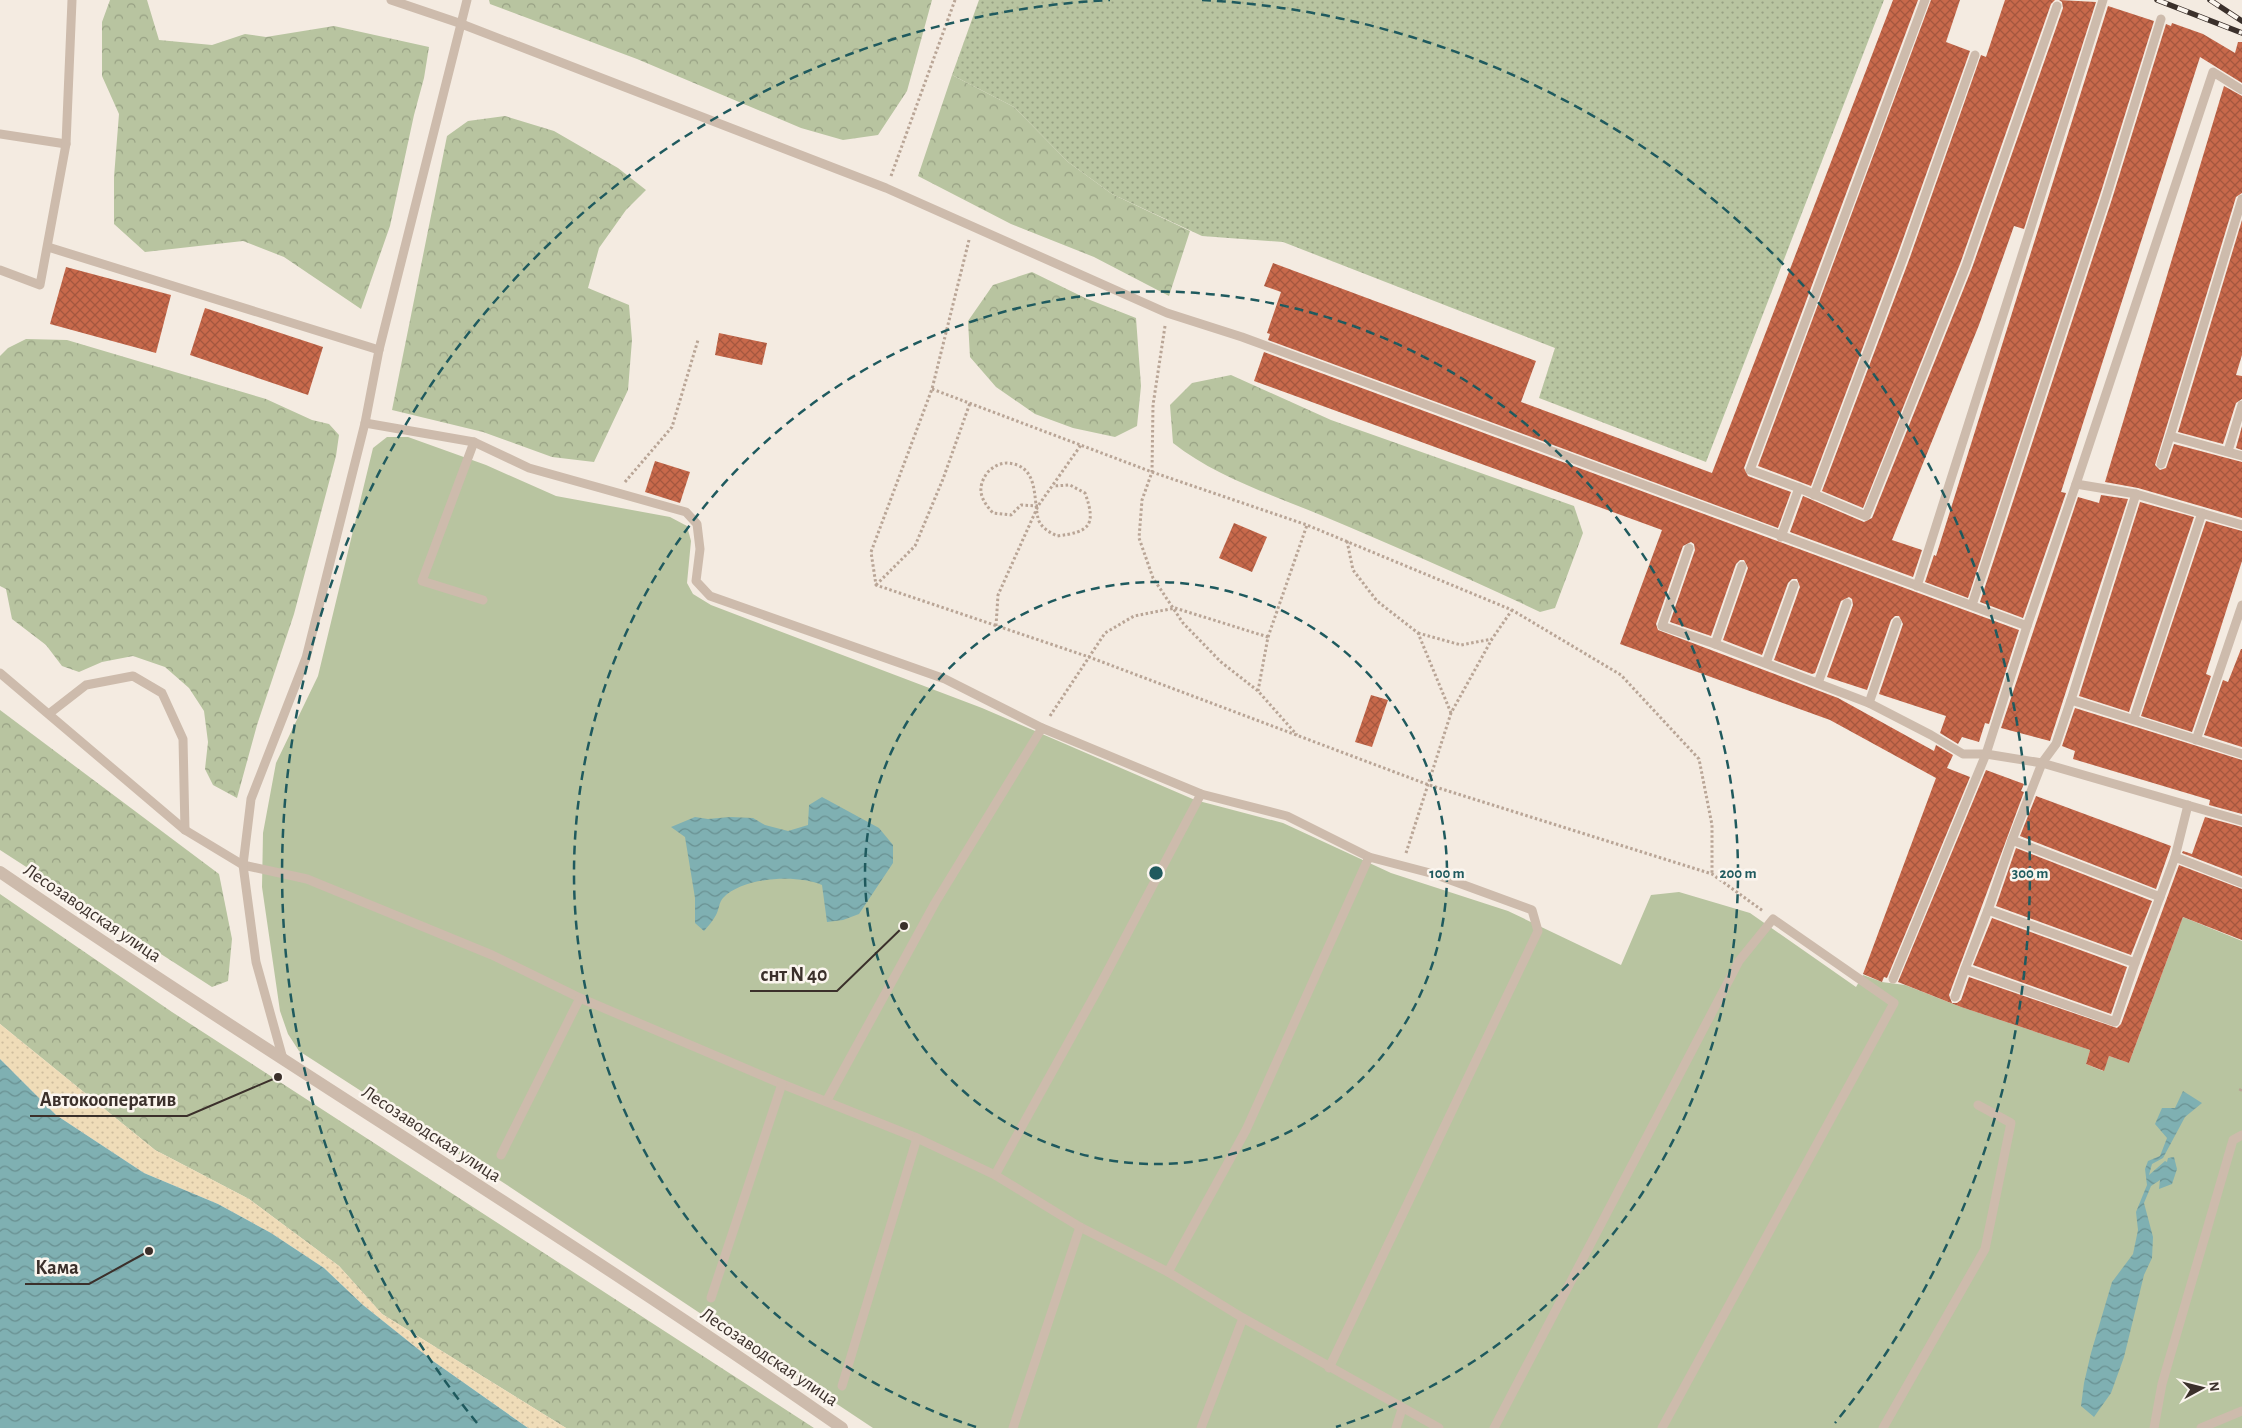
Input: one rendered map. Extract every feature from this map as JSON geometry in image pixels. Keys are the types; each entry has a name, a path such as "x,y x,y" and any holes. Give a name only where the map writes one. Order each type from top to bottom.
{"street":[{"name":"Лесозаводская улица","path":"0,872 123,956 549,1230 842,1428"}],"lane":[{"path":"0,270 40,285 66,144 72,0"},
{"path":"391,0 459,23 886,188 1167,313 1242,337 1781,537 1972,604 2026,626"},
{"path":"283,1059 256,962 243,866 251,799 306,658 365,423 379,350 459,23 467,0"},
{"path":"1924,0 1750,470 1866,516 1966,266 2057,6"},
{"path":"1917,586 2103,0"},
{"path":"1972,604 2106,197 2161,19"},
{"path":"1814,495 1903,258 1975,55"},
{"path":"1893,979 1986,754 2026,626 2076,484 2213,72 2242,90"},
{"path":"0,134 66,144"},
{"path":"2161,464 2242,199"},
{"path":"48,247 379,350"},
{"path":"2228,451 2242,405"},
{"path":"365,423 474,442 529,468 686,512 697,524 700,549 696,580 710,596 945,679 1042,728 1201,794 1287,816 1370,857 1402,865 1532,910 1538,932 1329,1368"},
{"path":"2170,436 2242,456"},
{"path":"474,442 422,581 483,600"},
{"path":"2076,484 2136,494 2242,525"},
{"path":"1781,537 1799,488"},
{"path":"1955,997 2042,763 2056,744 2136,494"},
{"path":"2134,718 2202,513"},
{"path":"1689,548 1662,626 1715,644 1869,703 1932,735 1963,754 1986,754 2042,763 2242,821"},
{"path":"1715,644 1742,566"},
{"path":"1766,663 1794,585"},
{"path":"1818,683 1847,603"},
{"path":"2196,740 2242,606"},
{"path":"1869,703 1897,622"},
{"path":"0,672 185,830 243,866 307,880 492,955 580,998 782,1084 827,1100 917,1138 995,1175 1080,1227 1168,1272 1329,1368 1439,1428"},
{"path":"50,713 86,685 134,676 162,693 183,739 185,830"},
{"path":"2071,700 2134,718 2242,754"},
{"path":"827,1100 935,904 1042,728"},
{"path":"995,1175 1098,990 1201,794"},
{"path":"1965,968 2115,1022 2175,857 2188,805"},
{"path":"2012,840 2160,898"},
{"path":"1168,1272 1246,1130 1370,857"},
{"path":"2175,857 2242,883"},
{"path":"1988,910 2135,963"},
{"path":"1494,1428 1739,961 1773,919 1894,1003 1662,1428"},
{"path":"501,1155 580,998"},
{"path":"711,1298 782,1084"},
{"path":"1883,1428 1985,1249 2010,1123 1978,1105"},
{"path":"2154,1428 2162,1384 2234,1140 2242,1135"},
{"path":"842,1386 917,1138"},
{"path":"1013,1428 1080,1227"},
{"path":"1201,1428 1243,1318"},
{"path":"1396,1428 1402,1409"},
{"path":"2201,1428 2242,1411"}],"path":[{"path":"886,188 956,0"},
{"path":"876,585 871,552 932,389 972,227"},
{"path":"1167,313 1153,405 1152,472 1142,500 1139,538 1153,578 1183,623 1221,662 1258,691 1297,735"},
{"path":"617,492 672,427 698,340"},
{"path":"932,389 1152,472 1307,524 1512,610 1621,675 1699,759 1712,825 1712,874"},
{"path":"876,585 915,546 943,479 970,403"},
{"path":"996,626 998,595 1038,506 1081,445"},
{"path":"1038,506 1021,505 1012,514 993,513 984,503 980,494 980,484 993,467 1008,463 1022,467 1034,485 1038,506 1038,518 1043,527 1057,536 1076,534 1086,529 1091,520 1091,510 1085,493 1070,485 1053,486"},
{"path":"1258,691 1268,637 1307,524"},
{"path":"1347,541 1353,570 1377,601 1418,633 1461,645 1492,639"},
{"path":"876,585 1089,657 1429,785 1712,874 1773,919"},
{"path":"1042,728 1105,633 1134,616 1174,608 1268,637"},
{"path":"1402,865 1452,714 1492,639 1512,610"},
{"path":"1418,633 1452,714"}],"green space":[{"path":"110,0 147,0 159,40 212,45 245,34 266,37 334,26 429,47 424,78 390,226 361,309 284,257 243,241 145,252 114,224 114,177 119,114 102,76 102,22"},
{"path":"489,0 932,0 907,91 878,135 843,140 801,128 637,59 490,4"},
{"path":"979,0 1884,0 1706,462 1539,398 1555,348 1283,242 1202,236 1112,194 1068,162 1014,107 952,75"},
{"path":"952,75 1014,107 1068,162 1112,194 1190,231 1169,296 1094,257 1011,224 918,176"},
{"path":"505,116 554,131 618,168 646,190 626,210 599,248 588,288 629,305 632,340 628,390 594,462 552,457 483,432 392,410 447,136 468,121"},
{"path":"1032,272 1085,298 1136,318 1141,386 1137,426 1115,437 1073,428 1035,414 996,387 970,357 968,321 993,285"},
{"path":"26,339 67,340 266,399 312,420 329,424 339,435 336,456 294,614 257,725 237,798 213,785 205,769 208,742 204,711 189,688 165,667 133,656 102,662 79,672 62,666 46,645 12,619 6,589 0,586 0,356 8,348"},
{"path":"1231,375 1331,420 1574,506 1583,533 1555,608 1540,612 1405,551 1226,476 1173,443 1170,405 1192,383"},
{"path":"387,437 408,437 486,465 556,496 670,517 687,526 691,541 687,583 693,594 711,605 982,708 1195,800 1283,823 1391,873 1508,911 1621,965 1651,895 1679,892 1750,913 1856,987 1863,975 1882,982 1905,985 1961,1007 2090,1050 2086,1064 2103,1071 2109,1056 2129,1063 2183,917 2242,941 2242,1428 873,1428 507,1185 299,1051 288,1034 280,1011 262,887 263,833 276,763 318,676 373,448"},
{"path":"0,710 219,874 232,939 228,981 212,987 0,850"},
{"path":"0,894 172,1012 814,1428 566,1428 382,1314 339,1266 249,1199 155,1150 0,1024"}],"sand":[{"path":"0,1024 155,1150 249,1199 339,1266 382,1314 566,1428 528,1428 433,1361 363,1305 324,1268 271,1233 218,1204 144,1173 56,1115 0,1059"}],"water":[{"path":"822,797 879,828 893,845 893,863 859,914 843,920 827,922 822,885 799,879 785,879 757,882 732,891 723,898 715,917 704,931 695,923 695,898 685,837 671,827 695,817 708,819 730,817 753,818 765,825 788,831 808,825 809,805"},
{"path":"0,1059 56,1115 144,1173 218,1204 271,1233 324,1268 363,1305 433,1361 528,1428 0,1428"},
{"path":"2183,1091 2202,1103 2185,1117 2163,1158 2152,1164 2149,1175 2165,1161 2167,1162 2168,1158 2174,1157 2177,1169 2172,1184 2159,1189 2160,1180 2151,1186 2144,1203 2153,1237 2152,1258 2144,1275 2124,1357 2111,1393 2094,1417 2081,1406 2091,1353 2112,1282 2133,1254 2138,1230 2136,1212 2147,1185 2145,1169 2148,1161 2160,1156 2167,1138 2155,1124 2162,1108 2175,1108"}],"building":[{"path":"1893,0 1918,0 1744,468 1748,476 1791,492 1778,528 1268,340 1270,334 1267,333 1281,292 1264,286 1273,263 1536,361 1521,402 1712,473"},
{"path":"1931,0 1960,0 1946,42 1970,51 1897,256 1811,486 1758,466"},
{"path":"2005,0 2055,0 2051,4 1960,264 1863,508 1822,491 1909,260 1981,55 1986,57"},
{"path":"2059,0 2096,2 2024,229 2014,226 1979,325 1892,540 1922,550 1913,577 1790,532 1803,496 1864,522 1872,518 1972,268 2063,8 2062,2"},
{"path":"2108,6 2154,21 2100,195 1968,598 1925,582 1934,555 1936,556"},
{"path":"2172,23 2203,34 2235,53 2238,42 2242,42 2242,83 2200,57 2061,492 2066,493 2023,618 1980,602 2112,199 2166,24 2171,26"},
{"path":"2224,86 2242,96 2242,193 2236,197 2155,465 2160,470 2166,468 2174,444 2242,462 2242,518 2138,488 2105,482"},
{"path":"2242,220 2242,355 2236,375 2242,376 2242,399 2236,403 2223,444 2178,432"},
{"path":"66,267 171,295 156,353 50,324"},
{"path":"205,308 323,347 308,395 190,355"},
{"path":"719,333 767,343 762,365 715,355"},
{"path":"1264,352 2019,630 1989,724 1985,723 1979,742 1962,737 1958,744 1940,733 1946,716 1879,694 1903,624 1899,616 1895,616 1891,620 1867,690 1827,677 1853,605 1852,599 1849,597 1841,601 1815,673 1812,674 1774,660 1800,587 1797,579 1792,579 1788,583 1762,655 1723,640 1748,568 1744,560 1740,560 1736,564 1711,636 1670,622 1695,550 1694,544 1691,542 1683,546 1656,624 1658,630 1838,698 1934,751 1936,745 1953,755 1947,768 1970,777 1887,978 1884,977 1882,982 1863,974 1936,778 1830,720 1620,644 1662,530 1254,381"},
{"path":"2242,426 2242,450 2236,448"},
{"path":"655,461 690,472 680,503 645,492"},
{"path":"2101,495 2128,499 2050,741 2001,728 2078,497 2099,503"},
{"path":"2140,502 2194,517 2129,712 2079,696"},
{"path":"2206,521 2242,531 2242,561 2206,674 2211,676 2192,732 2141,716"},
{"path":"1234,523 1267,537 1252,572 1219,558"},
{"path":"2241,649 2242,747 2204,735 2223,680 2228,682"},
{"path":"1371,695 1388,700 1372,747 1355,742"},
{"path":"2075,708 2242,760 2242,814 2209,805 2210,800 2073,759 2075,751 2062,746"},
{"path":"1986,770 2024,784 2021,791 2024,792 1949,995 1952,1003 1957,1003 1961,1000 1969,977 2117,1028 2121,1024 2179,865 2242,889 2242,940 2183,917 2129,1063 2109,1056 2104,1071 2086,1064 2090,1050 1961,1007 1898,982"},
{"path":"2036,796 2171,846 2156,889 2020,836"},
{"path":"2205,817 2242,827 2242,876 2182,853 2183,851 2192,854"},
{"path":"2016,848 2152,901 2131,955 1996,906"},
{"path":"1992,918 2127,967 2111,1014 1973,965"}],"railway":[{"path":"2157,0 2242,33"},
{"path":"2210,0 2242,21"}],"place":[{"name":"снт N 40","path":"904,926"},
{"name":"Автокооператив","path":"278,1077"},
{"name":"Кама","path":"149,1251"}]}
